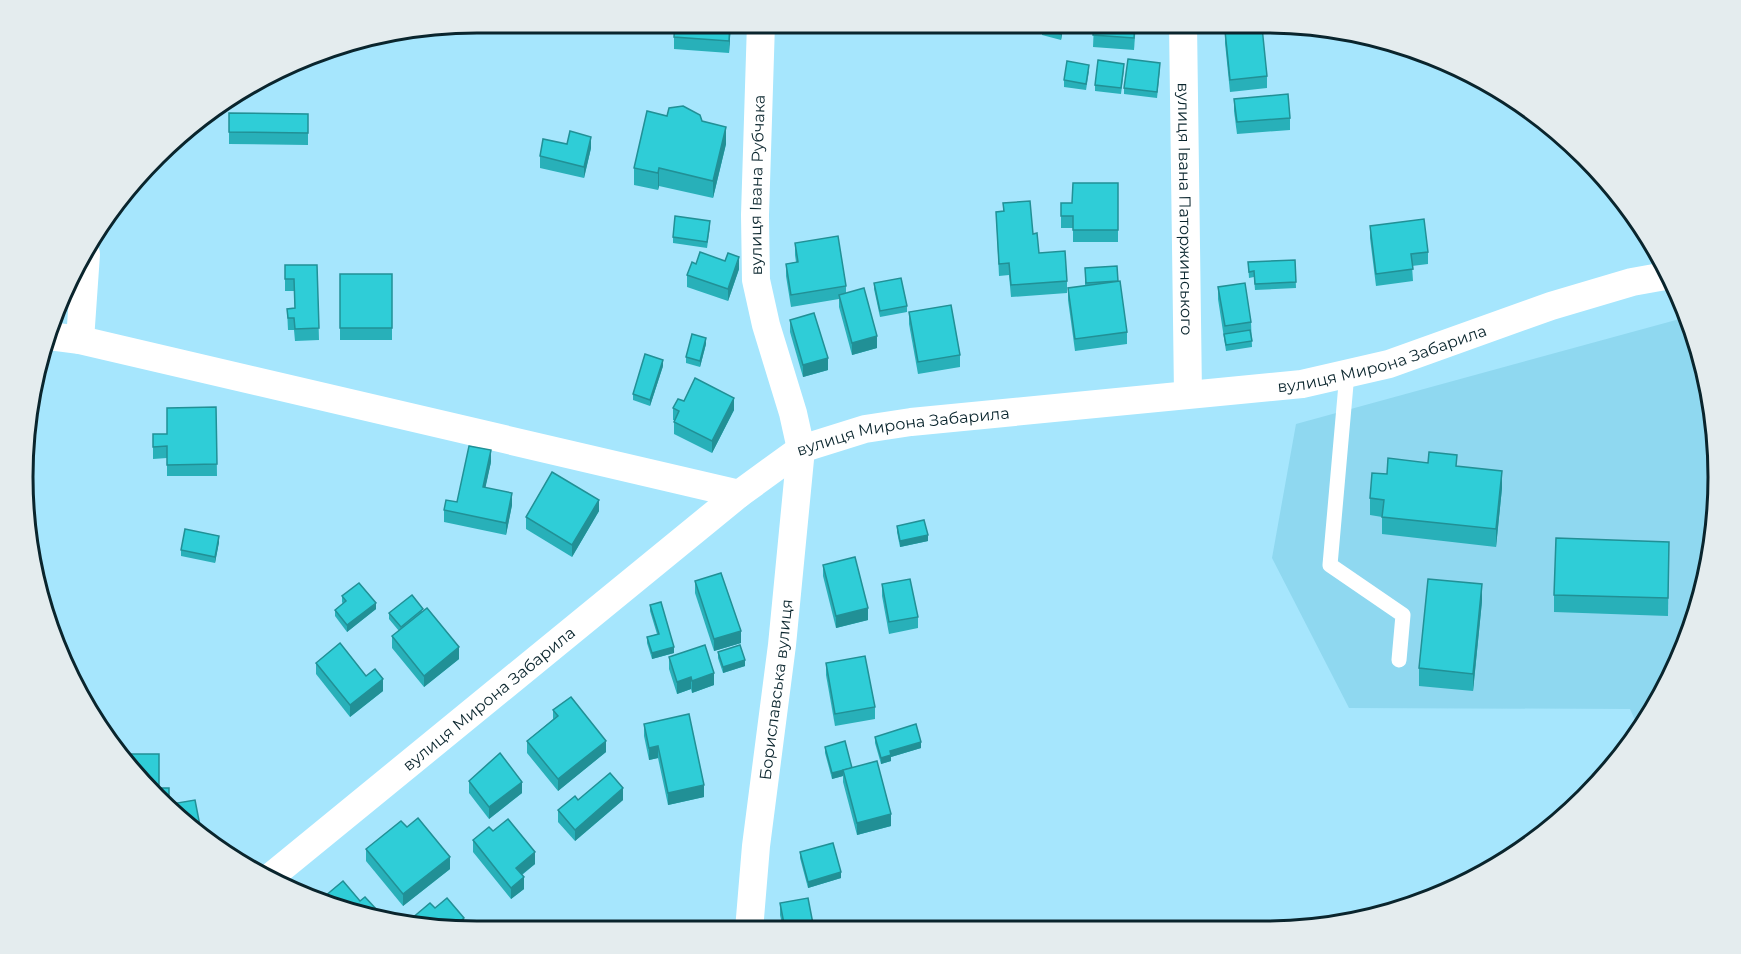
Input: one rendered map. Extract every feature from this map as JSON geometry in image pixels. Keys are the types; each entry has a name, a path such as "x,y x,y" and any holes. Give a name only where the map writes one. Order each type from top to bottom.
{"street":[{"name":"вулиця Івана Рубчака","path":"761,33 755,216 756,280 766,325 794,413 801,449"},
{"name":"вулиця Івана Паторжинського","path":"1183,33 1188,394"},
{"path":"80,340 85,269"},
{"name":"вулиця Мирона Забарила","path":"276,872 739,494 801,449 877,427 1188,394 1273,388 1389,364 1561,303 1632,282 1660,277"},
{"path":"56,337 80,340 739,494"},
{"name":"Бориславська вулиця","path":"750,921 756,846 782,645 801,449"}],"lane":[{"path":"1347,373 1330,565 1403,615 1399,660"}],"shaded area":[{"path":"1679,319 1693,362 1704,419 1708,477 1704,535 1693,592 1674,647 1649,699 1635,721 1630,709 1349,708 1272,558 1296,424"}],"building":[{"path":"674,33 729,33 729,41 674,37"},
{"path":"1093,33 1134,33 1134,38 1093,35"},
{"path":"1225,33 1263,33 1267,76 1230,80"},
{"path":"1128,59 1160,63 1157,92 1124,88"},
{"path":"1098,60 1124,64 1121,88 1095,85"},
{"path":"1067,61 1089,65 1086,84 1064,80"},
{"path":"1288,94 1290,118 1237,122 1234,99"},
{"path":"683,106 700,115 702,121 726,127 713,181 659,168 658,173 634,168 647,111 667,116 669,108"},
{"path":"229,113 308,114 308,133 229,132"},
{"path":"570,131 591,137 584,167 540,156 543,139 567,144"},
{"path":"1073,183 1118,183 1118,230 1073,230 1073,216 1061,216 1061,203 1072,203"},
{"path":"1030,201 1033,234 1037,233 1039,253 1065,251 1067,281 1011,285 1009,263 999,264 996,212 1004,211 1003,203"},
{"path":"675,216 710,221 707,242 673,237"},
{"path":"1424,219 1428,252 1411,254 1413,269 1376,274 1370,226"},
{"path":"838,236 846,286 791,295 786,264 798,262 795,243"},
{"path":"700,252 725,261 728,253 739,257 728,289 687,275 692,262 696,264"},
{"path":"1295,260 1296,282 1255,284 1254,271 1249,272 1248,262"},
{"path":"285,265 317,265 319,328 295,329 294,318 288,318 287,309 295,308 294,279 285,279"},
{"path":"1117,266 1118,281 1086,283 1085,268"},
{"path":"340,274 392,274 392,328 340,328"},
{"path":"901,278 907,306 880,311 874,283"},
{"path":"1120,281 1127,332 1075,339 1068,288"},
{"path":"1245,283 1251,322 1225,326 1218,287"},
{"path":"864,288 877,336 852,343 839,295"},
{"path":"951,305 960,355 918,362 909,312"},
{"path":"814,313 828,358 803,365 790,320"},
{"path":"1250,330 1252,341 1226,345 1224,334"},
{"path":"692,334 706,338 700,361 686,357"},
{"path":"645,354 663,360 650,400 633,394"},
{"path":"695,378 734,398 712,441 674,422 679,411 673,408 678,399 684,401"},
{"path":"216,407 217,464 167,465 167,446 153,447 153,434 167,434 167,408"},
{"path":"469,446 491,450 483,487 512,493 506,523 444,510 446,500 457,502"},
{"path":"1429,452 1457,455 1456,466 1502,471 1496,529 1382,517 1384,500 1370,498 1372,473 1387,474 1388,458 1428,463"},
{"path":"552,472 599,500 572,545 526,517"},
{"path":"924,520 928,535 900,541 897,526"},
{"path":"185,529 219,536 215,557 181,550"},
{"path":"1556,538 1669,542 1668,598 1554,595"},
{"path":"855,557 868,608 836,616 823,565"},
{"path":"721,573 741,631 714,639 695,581"},
{"path":"910,579 918,617 889,622 882,584"},
{"path":"1428,579 1482,584 1473,674 1419,668"},
{"path":"359,583 376,603 347,625 335,610 346,601 342,596"},
{"path":"412,595 423,609 401,627 389,613"},
{"path":"661,602 674,647 652,653 647,637 659,634 650,605"},
{"path":"427,608 459,647 424,676 392,636"},
{"path":"340,643 366,676 375,669 383,679 350,705 316,663"},
{"path":"705,645 714,673 692,681 691,677 677,682 669,657"},
{"path":"740,645 745,660 723,667 718,652"},
{"path":"865,656 875,707 835,714 826,663"},
{"path":"571,697 606,741 558,779 527,741 558,716 553,710"},
{"path":"689,714 704,785 668,793 658,746 649,748 644,724"},
{"path":"916,724 921,742 890,751 891,755 881,758 875,737"},
{"path":"845,741 852,768 832,773 825,747"},
{"path":"500,753 522,782 489,807 469,781"},
{"path":"130,754 159,754 159,787"},
{"path":"877,761 891,814 857,823 843,770"},
{"path":"610,773 623,788 575,830 558,810 575,796 578,800"},
{"path":"160,788 169,788 169,797"},
{"path":"195,800 199,823 184,811 177,803"},
{"path":"418,818 450,857 403,894 366,849 401,821 407,827"},
{"path":"508,819 535,852 516,868 524,877 511,888 473,840 489,827 493,831"},
{"path":"833,843 841,872 808,882 800,852"},
{"path":"343,881 360,901 365,897 376,909 362,906 327,894"},
{"path":"447,898 464,918 461,920 448,920 414,916 430,903 435,908"},
{"path":"808,898 812,921 783,921 780,903"}]}
